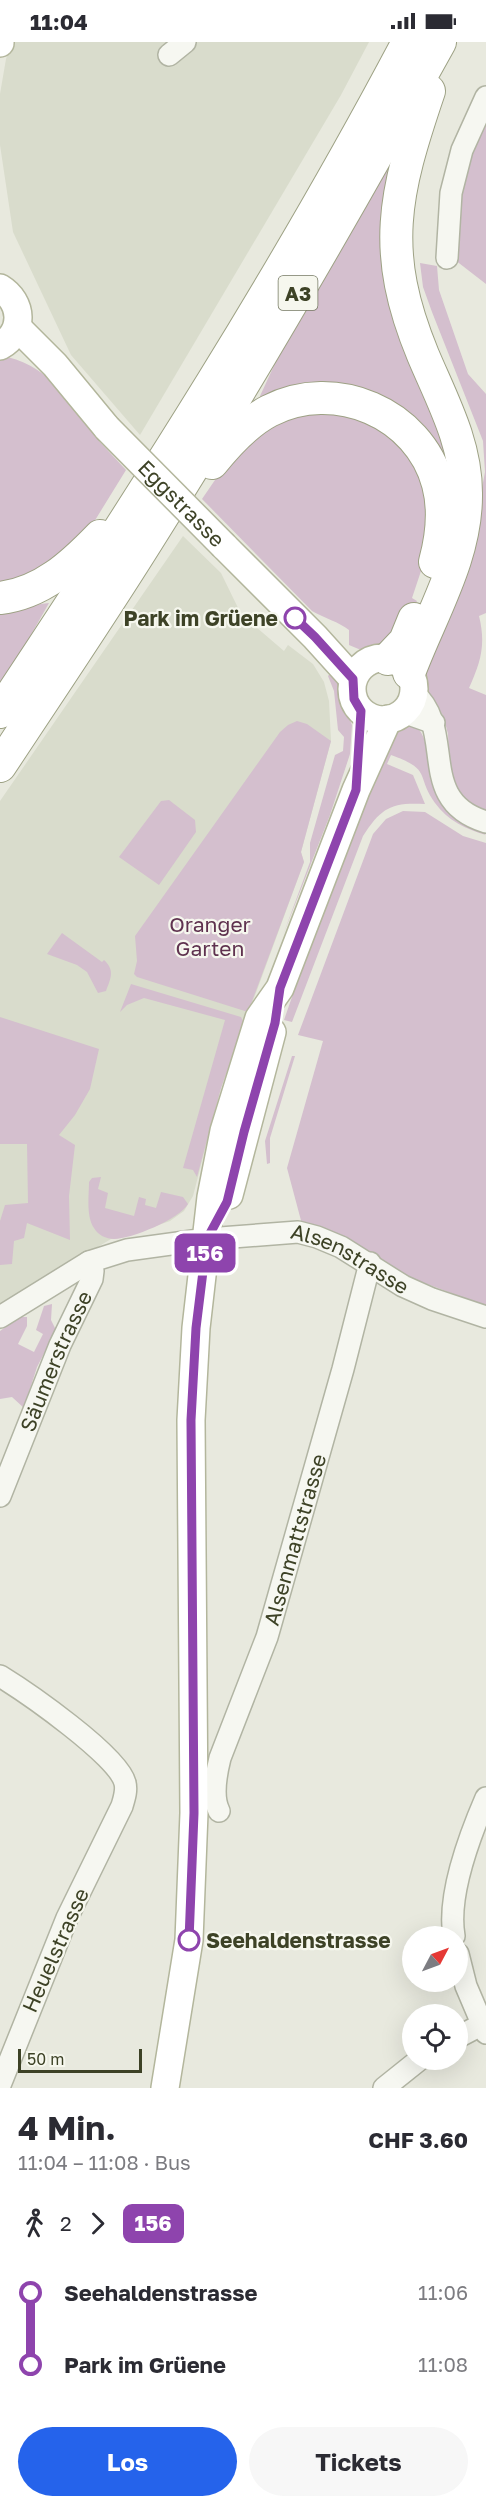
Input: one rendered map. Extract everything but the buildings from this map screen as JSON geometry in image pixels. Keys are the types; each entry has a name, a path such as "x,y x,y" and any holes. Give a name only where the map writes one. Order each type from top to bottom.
{"highway":[{"name":"A3","path":"0,712 142,492 275,275 408,42"},
{"name":"A3","path":"0,766 148,540 296,297 440,42"},
{"path":"389,685 455,559 465,509 465,472 461,450 448,411 409,315 400,280 396,246 396,217 403,175 445,42"},
{"path":"148,540 231,440 247,425 269,411 294,402 321,397 349,400 377,410 407,431 425,453 438,486 442,513 440,545 423,599 389,685"},
{"path":"0,598 32,589 69,567 142,492"}],"main road":[{"path":"0,283 13,298 19,320 6,340"},
{"name":"Eggstrasse","path":"6,340 55,365 107,428 315,637 389,685"},
{"path":"356,790 361,711 354,699 389,685"},
{"path":"165,2088 179,2007 190,1917 194,1813 191,1420 196,1328 211,1197 224,1131 259,1018 280,988 356,790 389,685"}],"street":[{"path":"447,258 450,193 462,150 486,97"},
{"path":"389,685 434,723 441,779 446,792 468,813 486,822"},
{"name":"Alsenstrasse","path":"0,1317 89,1262 127,1250 207,1239 298,1232 341,1247 370,1263 403,1286 432,1299 486,1317"},
{"name":"Säumerstrasse","path":"0,1496 60,1345 92,1279 93,1271 89,1262"},
{"name":"Alsenmattstrasse","path":"219,1811 216,1801 216,1782 220,1758 267,1636 343,1369 370,1263"},
{"name":"Heuelstrasse","path":"0,1676 48,1707 121,1774 126,1791 63,1929 0,2085"},
{"path":"453,1926 455,1901 462,1867 486,1798"},
{"path":"468,1991 483,2029 468,2034"},
{"path":"384,2088 406,2070"}],"shaded area":[{"path":"12,42 369,42 341,95 140,435 71,355 13,232 0,145 0,94 6,59"},
{"path":"183,536 221,573 241,614 284,651 288,645 313,664 324,682 329,701 331,741 301,852 304,862 221,1088 193,1196 184,1211 170,1221 121,1238 111,1239 0,1306 0,801"}],"green space":[{"path":"486,110 486,284 455,260 459,186"},
{"path":"404,140 392,203 453,449 444,550 406,421 262,400 260,396 278,357"},
{"path":"420,263 437,266 439,290 468,374 486,394 486,613 479,616 482,635 481,653 469,688 486,695 486,813 465,802 450,782 448,734 443,715 425,693 421,677 476,520 485,472 483,441 423,287"},
{"path":"0,356 31,366 57,386 102,435 99,441 126,470 89,530 67,554 0,590"},
{"path":"331,408 379,424 416,460 431,510 424,562 412,598 417,601 402,632 381,651 361,650 349,645 349,630 312,611 202,499 228,461 284,416"},
{"path":"49,603 23,649 0,683 0,609"},
{"path":"333,670 339,680 342,701 352,725 350,754 330,815 283,935 310,862 310,843 335,755 343,751 344,737 338,730 334,691 328,676"},
{"name":"Oranger Garten","path":"297,721 307,724 331,741 301,852 304,862 248,1012 137,977 134,974 137,961 135,936 280,732"},
{"path":"409,723 421,732 431,781 440,800 460,821 486,835 465,827 446,815 429,794 418,769 391,755 387,764 413,775 425,804 404,804 388,809 376,819 363,836 292,1022 284,1020 323,908 392,728"},
{"path":"169,800 195,820 196,832 159,885 119,857 161,801"},
{"path":"403,811 425,812 463,836 486,843 486,1306 419,1281 303,1228 287,1168 323,1041 298,1035 373,834 386,819"},
{"path":"62,933 102,962 104,960 110,967 111,974 106,991 98,993 87,972 77,965 47,954"},
{"path":"131,984 241,1017 244,1023 221,1088 197,1177 193,1170 183,1168 225,1020 144,998 127,1005 120,1012"},
{"path":"0,1017 99,1049 90,1089 75,1115 59,1135 75,1145 69,1196 70,1240 27,1223 24,1238 14,1241 12,1264 0,1265 0,1221 5,1205 28,1203 27,1144 0,1144"},
{"path":"292,1056 295,1056 270,1138 270,1163 267,1164 265,1141"},
{"path":"101,1177 98,1189 108,1193 105,1208 134,1216 139,1197 146,1199 145,1205 156,1208 161,1192 183,1197 188,1204 166,1222 132,1236 108,1238 100,1235 96,1230 91,1223 89,1212 89,1182 92,1178"},
{"path":"52,1304 51,1320 56,1330 37,1367 24,1408 12,1397 0,1399 0,1331 20,1317 27,1317 27,1326 18,1344 34,1352 43,1334 36,1330 44,1306"}],"bus line":[{"name":"156","path":"189,1940 194,1813 191,1420 196,1328 207,1239 227,1202 275,1023 280,988 356,790 361,711 352,692 353,679 295,618"}],"place":[{"name":"Park im Grüene","path":"295,618"},
{"name":"Seehaldenstrasse","path":"189,1940"}]}
